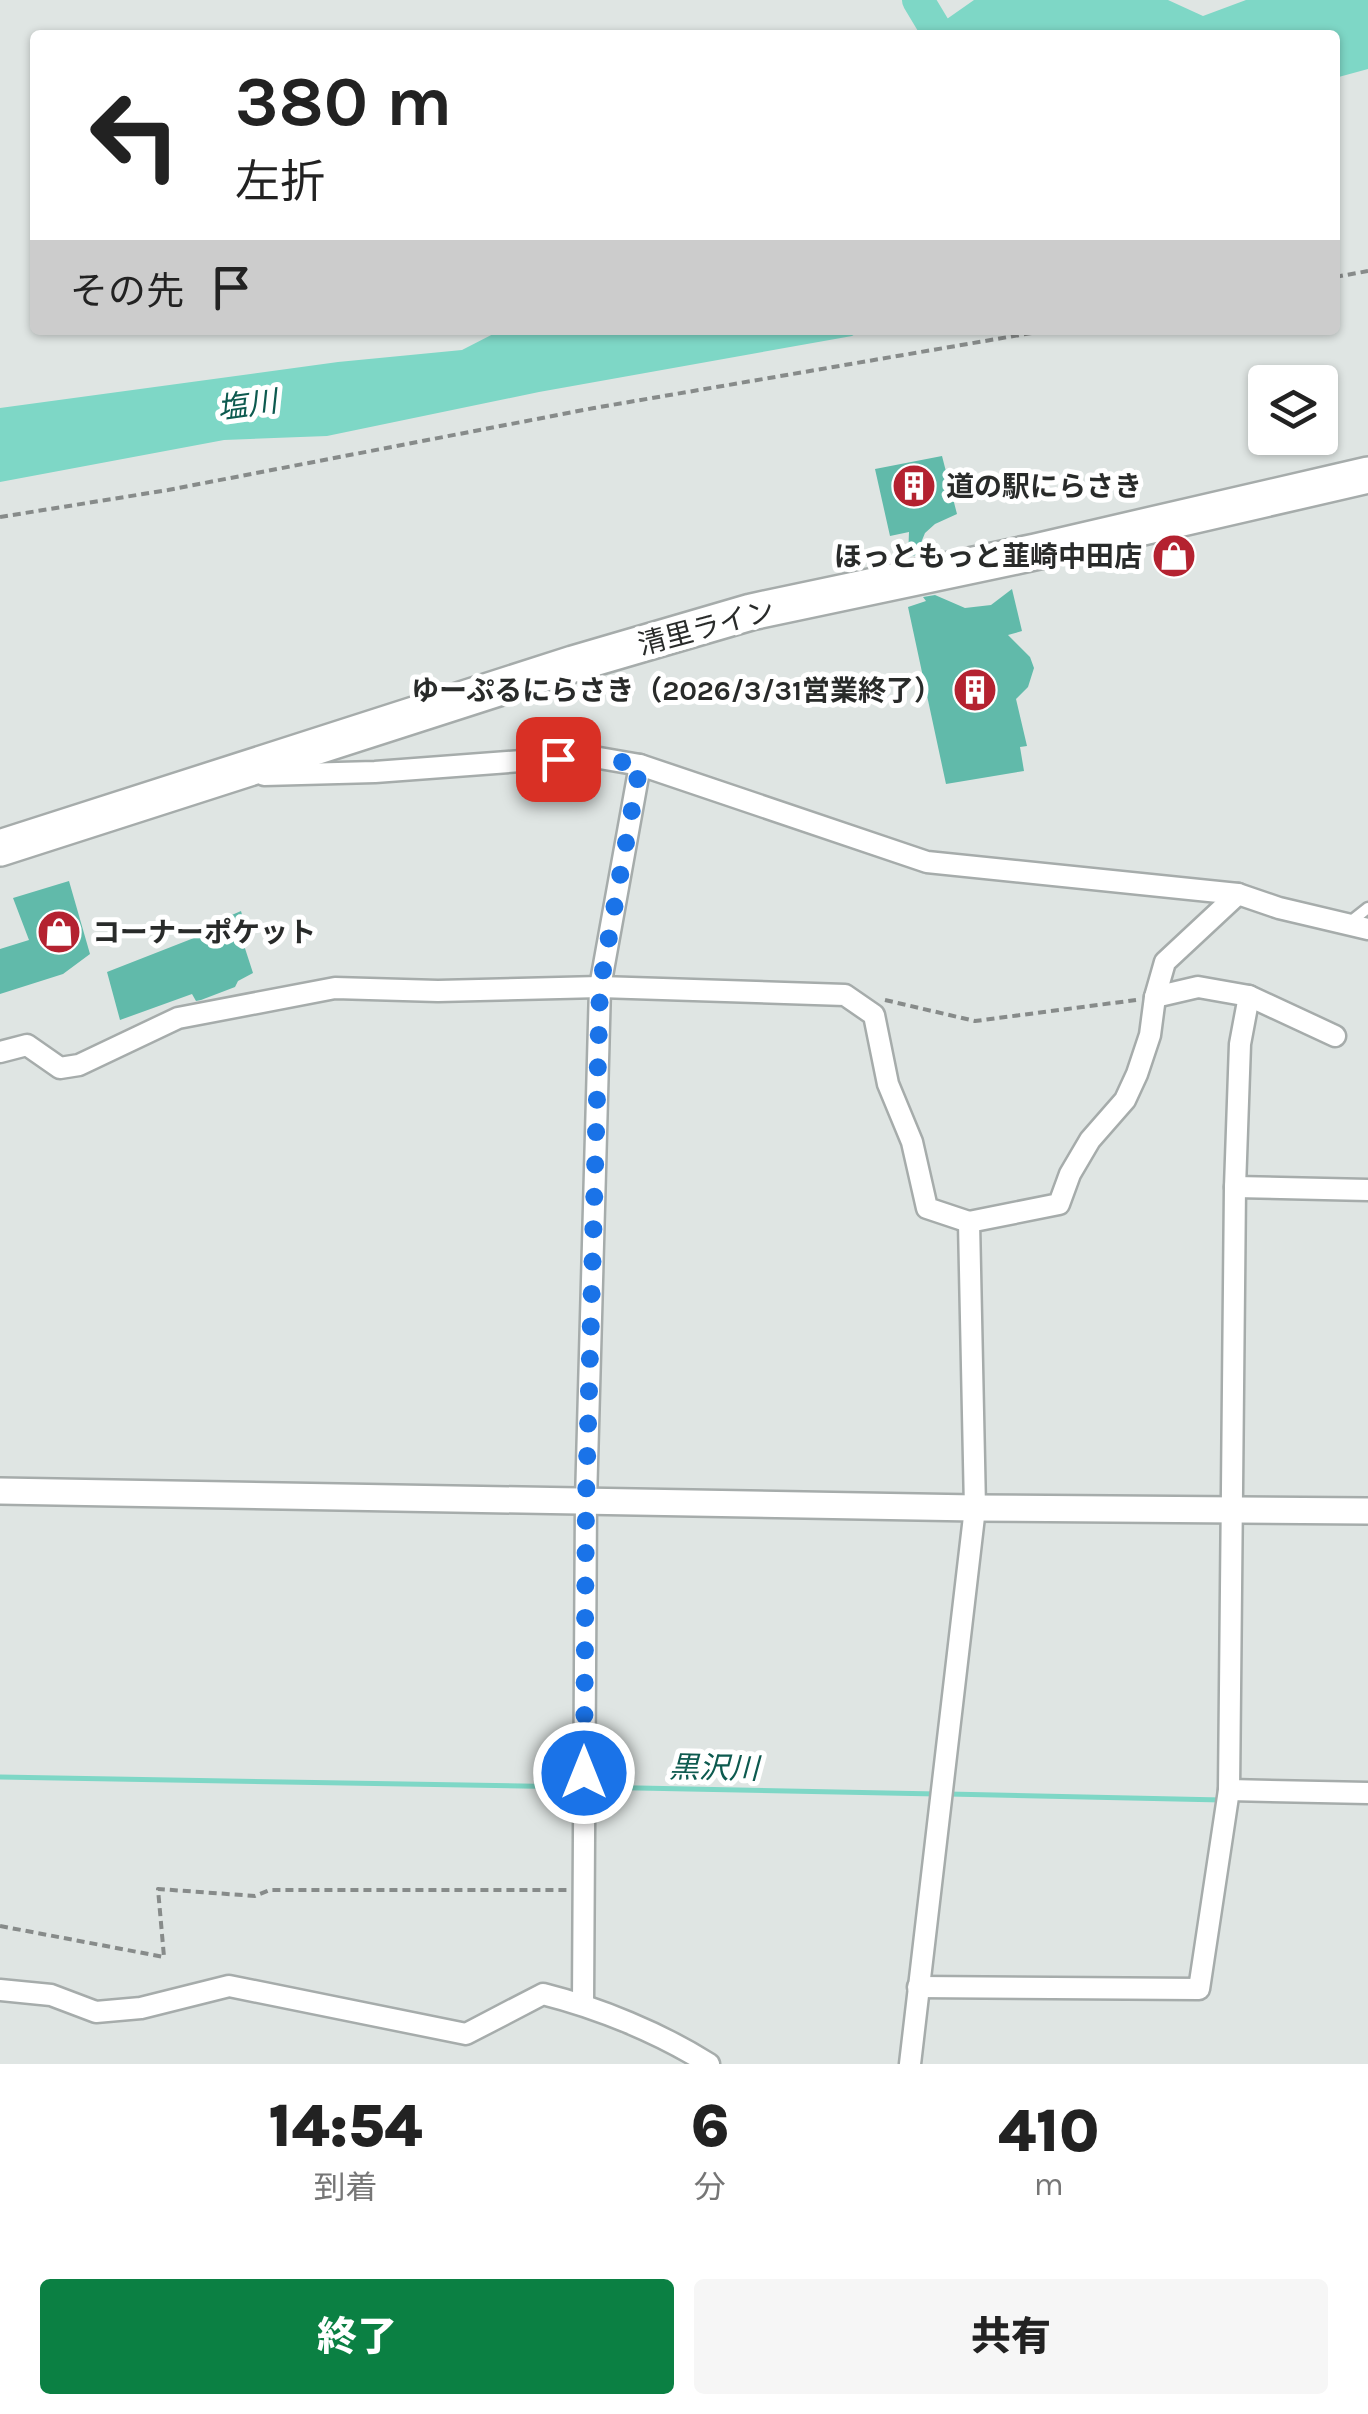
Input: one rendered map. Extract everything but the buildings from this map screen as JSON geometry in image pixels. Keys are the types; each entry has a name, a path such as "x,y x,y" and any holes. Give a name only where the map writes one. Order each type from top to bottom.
{"highway":[{"name":"清里ライン","path":"0,848 574,664 751,612 1368,475"}],"street":[{"path":"227,776 375,772 588,756 640,765 927,862 1238,894 1368,929"},
{"path":"584,2004 586,1500 600,987 640,765"},
{"path":"0,1052 26,1045 60,1068 78,1064 178,1018 336,988 600,987 845,995 874,1015 888,1084 912,1142 927,1208 969,1222 1059,1204 1070,1174 1090,1140 1125,1100 1150,1035 1165,962 1238,894"},
{"path":"1155,997 1198,987 1249,996 1335,1036"},
{"path":"918,1986 1199,1989 1230,1790 1235,1186 1240,1044 1249,996"},
{"path":"1235,1186 1368,1190"},
{"path":"910,2064 975,1508 969,1222"},
{"path":"0,1491 1368,1511"},
{"path":"1230,1790 1368,1792"},
{"path":"0,1990 50,1995 96,2012 141,2008 229,1986 466,2034 544,1994 584,2004 709,2064"}],"lane":[{"path":"1346,925 1368,908"}],"path":[{"path":"1340,276 1368,271"},
{"path":"0,517 1020,335"},
{"path":"883,1000 975,1021 1089,1009 1155,997"},
{"path":"0,1926 164,1957 158,1889 255,1896 270,1890 584,1890"}],"water":[{"path":"974,0 1168,0 1203,16 1246,0 1368,0 1368,69 1340,77 1340,30 931,30"},
{"name":"塩川","path":"491,335 854,335 539,392 327,436 224,440 0,482 0,408 338,362 462,350"}],"waterway":[{"path":"918,0 936,30"},
{"name":"黒沢川","path":"0,1777 577,1787"},
{"name":"黒沢川","path":"588,1787 937,1794"},
{"name":"黒沢川","path":"948,1794 1222,1800"}],"place":[{"name":"道の駅にらさき","path":"914,486"},
{"name":"ほっともっと韮崎中田店","path":"1174,556"},
{"name":"ゆーぷるにらさき（2026/3/31営業終了）","path":"975,690"},
{"name":"コーナーポケット","path":"59,932"}],"route":[{"path":"558,759 588,756 640,765 600,987 586,1500 584,1773"}]}
